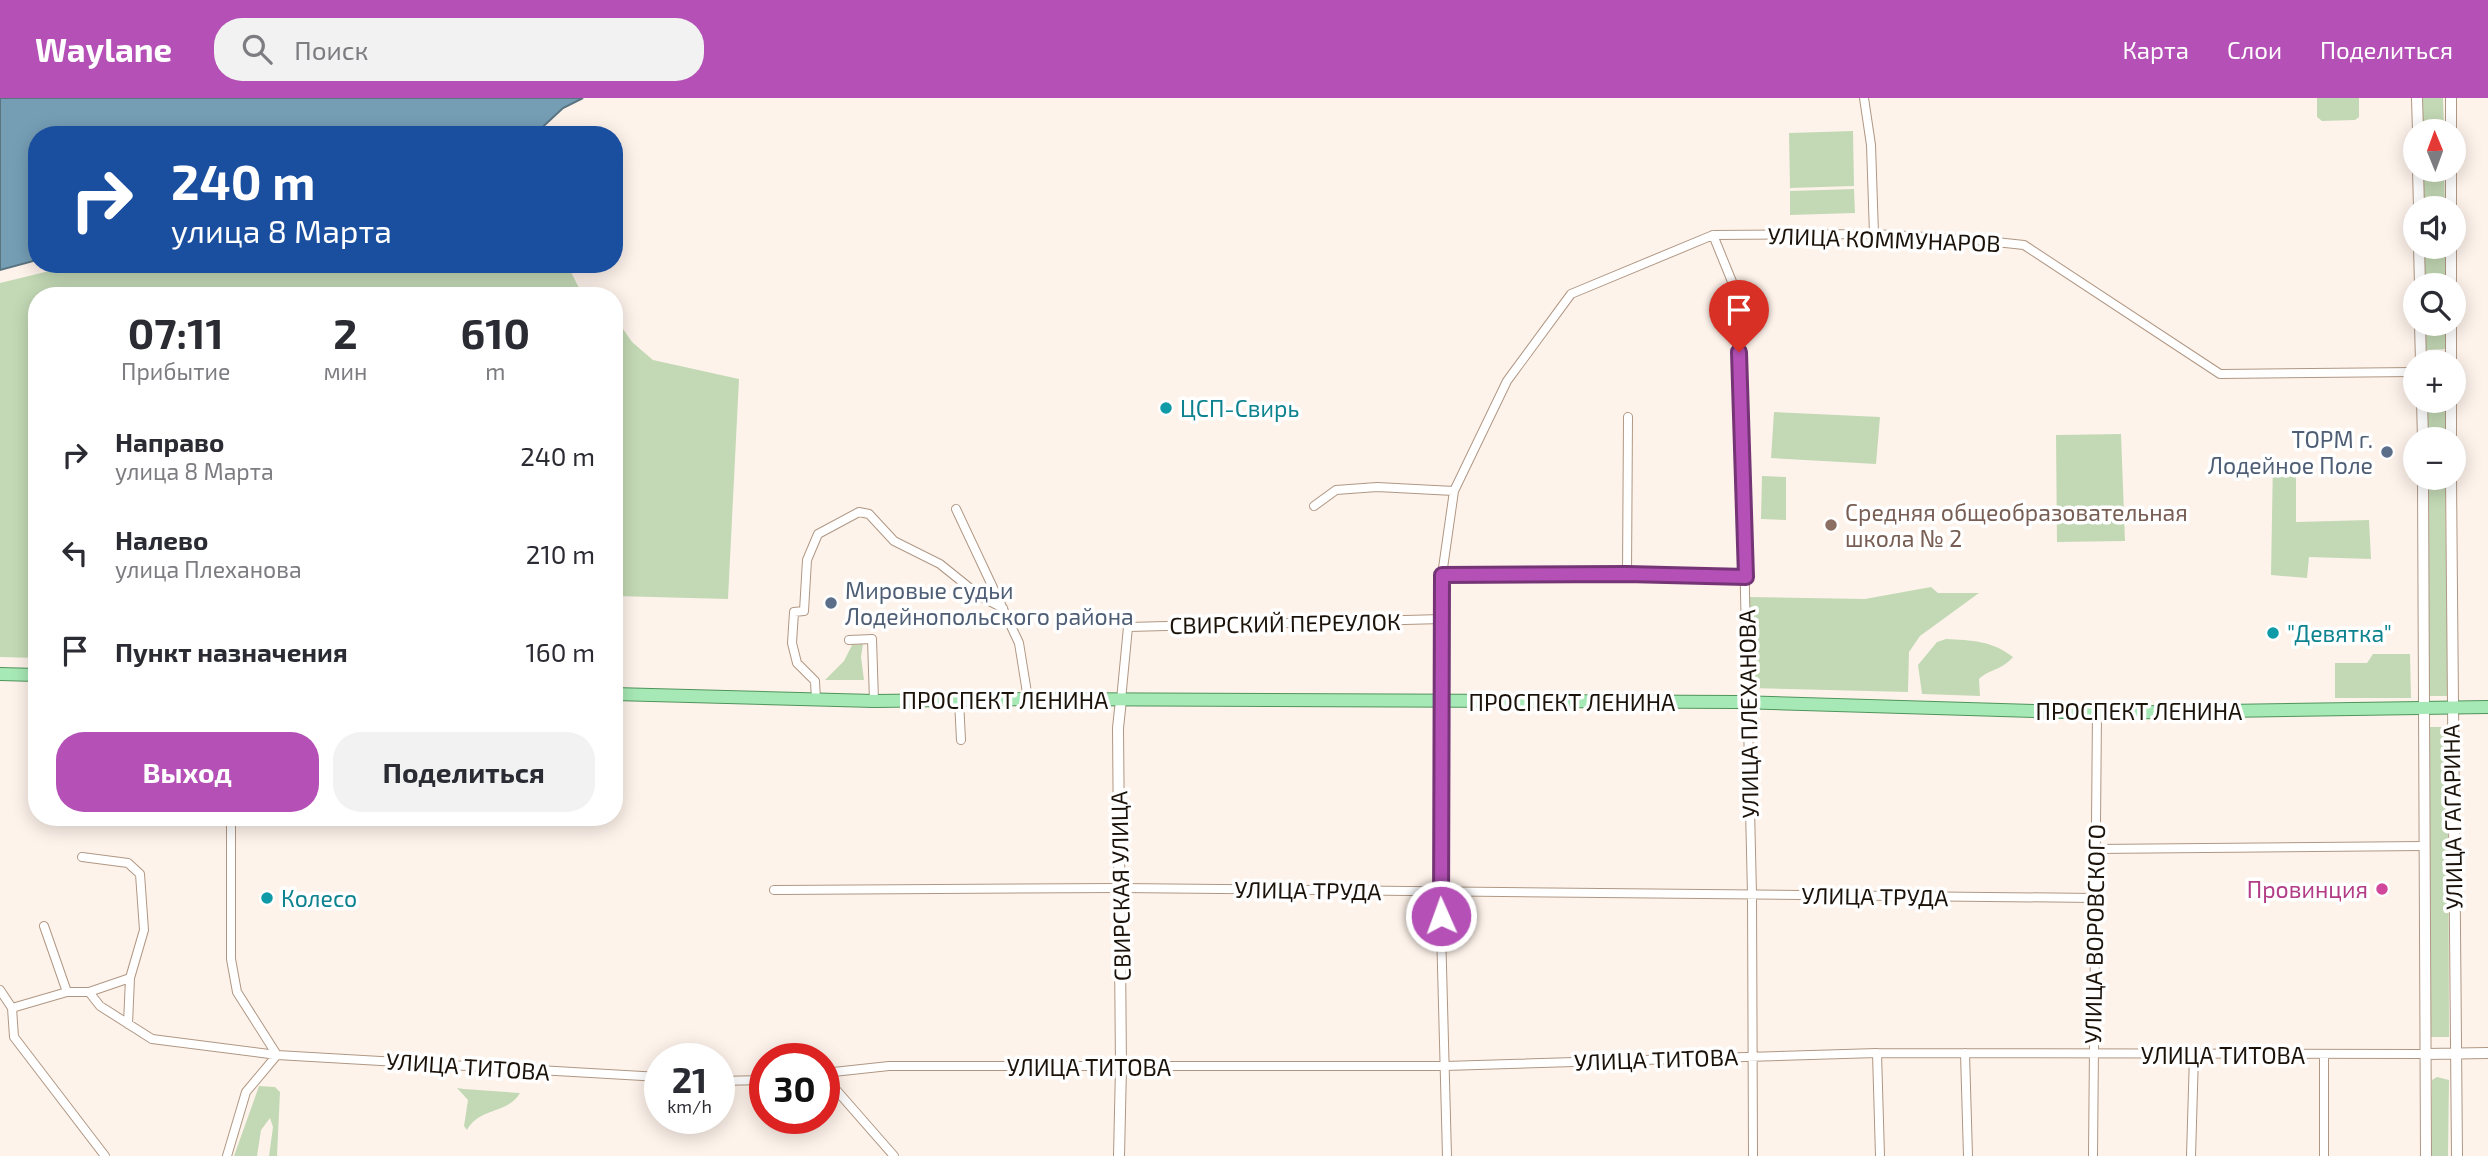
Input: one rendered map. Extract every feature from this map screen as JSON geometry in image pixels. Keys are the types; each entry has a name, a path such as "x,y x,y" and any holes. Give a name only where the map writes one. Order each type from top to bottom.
{"main road":[{"path":"0,674 28,675"},
{"name":"ПРОСПЕКТ ЛЕНИНА","path":"623,694 874,701 1121,699 1748,703 2096,712 2488,707"}],"street":[{"path":"1864,98 1871,145 1874,234"},
{"path":"2417,98 2418,119"},
{"path":"2451,98 2451,119"},
{"name":"УЛИЦА КОММУНАРОВ","path":"1447,1156 1440,891 1444,701 1442,575 1454,491 1507,381 1571,294 1713,235 1874,234 2024,245 2220,374 2403,372"},
{"name":"УЛИЦА ПЛЕХАНОВА","path":"1713,235 1735,289 1746,577 1754,1056 1753,1156"},
{"path":"1627,574 1628,416"},
{"path":"1314,506 1336,490 1377,486 1454,491"},
{"name":"УЛИЦА ГАГАРИНА","path":"2423,490 2426,1156"},
{"name":"УЛИЦА ГАГАРИНА","path":"2451,490 2450,708 2456,1156"},
{"path":"957,509 1019,643 1028,699"},
{"path":"816,700 815,681 797,663 792,643 794,612 804,611 807,560 818,534 842,518 859,512 869,514 894,541 940,564 981,597 1003,608"},
{"path":"1442,575 1627,574 1746,577"},
{"name":"СВИРСКИЙ ПЕРЕУЛОК","path":"1128,626 1443,619"},
{"name":"СВИРСКАЯ УЛИЦА","path":"1119,1151 1121,1067 1118,729 1128,626"},
{"path":"849,639 872,639 874,701"},
{"path":"959,701 961,740"},
{"name":"УЛИЦА ВОРОВСКОГО","path":"2093,1156 2096,712"},
{"path":"227,1156 246,1092 277,1055 237,992 230,959 232,826"},
{"path":"2095,849 2424,846"},
{"path":"82,858 128,863 140,874 144,930 130,978 128,1024"},
{"name":"УЛИЦА ТРУДА","path":"774,890 1120,888 2094,898"},
{"path":"44,926 67,992"},
{"path":"12,1008 67,992 89,992 130,978"},
{"path":"0,989 12,1008 14,1037 105,1156"},
{"name":"УЛИЦА ТИТОВА","path":"89,992 100,1006 152,1040 277,1055 644,1076"},
{"path":"1877,1053 1880,1156"},
{"name":"УЛИЦА ТИТОВА","path":"840,1072 890,1066 1446,1066 1877,1053 2488,1053"},
{"path":"1965,1053 1968,1156"},
{"path":"2191,1156 2194,1055"},
{"path":"2324,1055 2324,1156"},
{"path":"840,1093 894,1156"}],"green space":[{"path":"2317,98 2359,98 2359,117 2355,120 2322,121 2317,117"},
{"path":"2422,98 2443,98 2444,119 2423,119"},
{"path":"1853,131 1854,186 1790,188 1789,133"},
{"path":"2423,182 2444,182 2445,196 2423,196"},
{"path":"1854,189 1855,213 1790,215 1790,191"},
{"path":"2424,259 2445,259 2446,273 2424,273"},
{"path":"41,273 572,273 578,287 28,287 28,658 0,657 0,283"},
{"path":"623,329 632,342 653,360 739,379 728,599 623,596"},
{"path":"2424,336 2446,336 2447,349 2425,350"},
{"path":"1774,412 1880,417 1876,464 1771,458"},
{"path":"2427,413 2445,413 2445,427 2428,427"},
{"path":"2121,434 2125,541 2057,542 2056,435"},
{"path":"2273,459 2296,461 2296,522 2369,520 2371,559 2309,557 2307,578 2271,575"},
{"path":"1762,476 1786,477 1786,520 1761,519"},
{"path":"2428,490 2445,490 2448,696 2429,696"},
{"path":"1931,587 1938,593 1979,593 1920,636 1909,652 1908,692 1748,688 1748,597 1865,599"},
{"path":"1946,639 1990,645 2013,657 1979,679 1980,696 1922,694 1918,665 1937,642"},
{"path":"863,644 861,657 864,680 825,680 844,661 852,645"},
{"path":"2373,654 2410,654 2411,698 2335,698 2335,663 2367,663"},
{"path":"2429,727 2448,727 2449,1037 2431,1037"},
{"path":"2437,1077 2449,1080 2448,1156 2431,1156 2432,1080"},
{"path":"259,1086 275,1087 280,1092 277,1156 269,1156 273,1127 270,1118 261,1130 257,1156 234,1156"},
{"path":"457,1088 520,1093 515,1100 479,1117 467,1130 464,1126 468,1100"}],"water":[{"path":"0,98 583,98 563,108 544,126 28,126 28,262 0,270"}],"place":[{"name":"ЦСП-Свирь","path":"1166,408"},
{"name":"ТОРМ г. Лодейное Поле","path":"2387,452"},
{"name":"Средняя общеобразовательная школа № 2","path":"1831,525"},
{"name":"Мировые судьи Лодейнопольского района","path":"831,603"},
{"name":"\"Девятка\"","path":"2273,633"},
{"name":"Провинция","path":"2382,889"},
{"name":"Колесо","path":"267,898"}],"route":[{"path":"1441,916 1444,701 1442,575 1627,574 1746,577 1739,352"}]}
